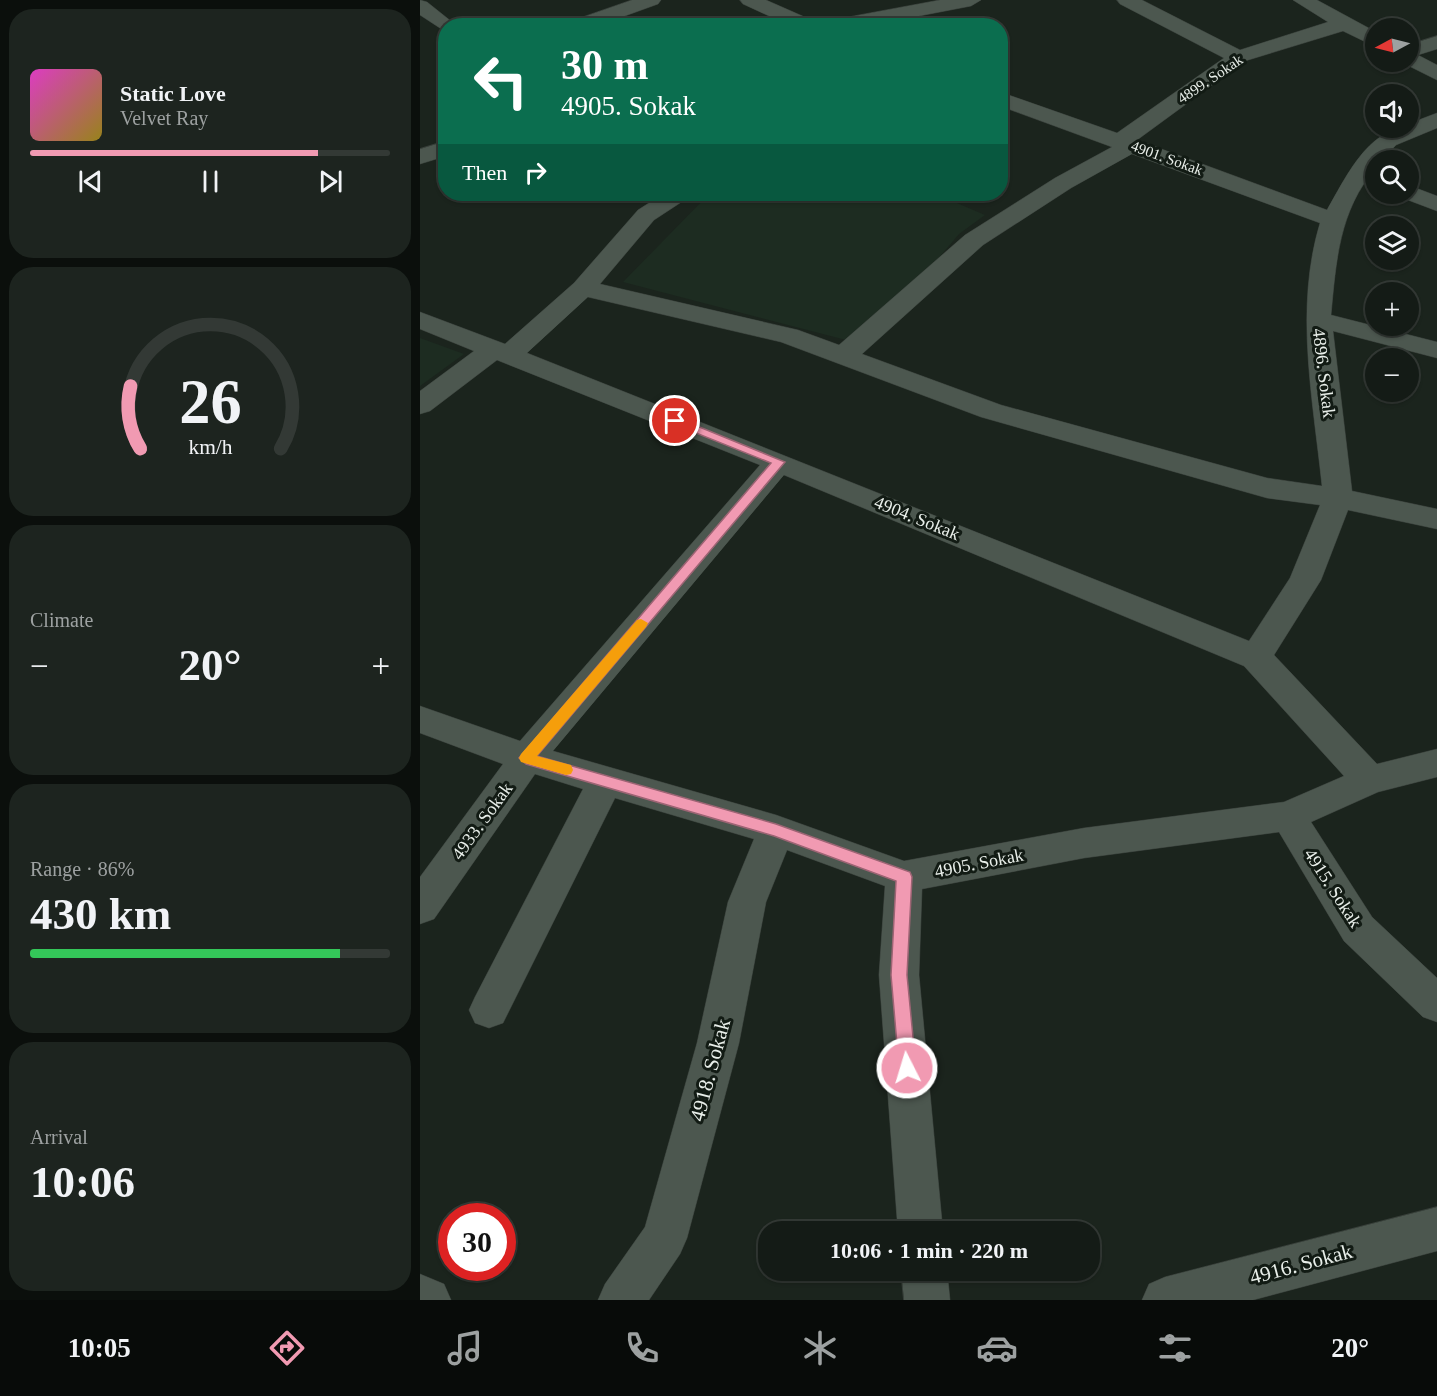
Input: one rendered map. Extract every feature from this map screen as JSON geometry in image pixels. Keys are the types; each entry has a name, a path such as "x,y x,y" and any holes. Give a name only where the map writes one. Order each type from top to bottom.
{"street":[{"path":"599,18 651,0"},
{"path":"750,0 791,18"},
{"path":"1127,0 1238,57"},
{"path":"1303,0 1365,35"},
{"path":"874,18 964,1"},
{"path":"420,6 438,19"},
{"name":"4899. Sokak","path":"843,356 974,240 1126,143 1238,57 1343,24"},
{"path":"1419,48 1437,42"},
{"path":"1419,64 1437,74"},
{"name":"4901. Sokak","path":"1008,101 1333,220"},
{"name":"4896. Sokak","path":"1382,150 1388,140 1437,120"},
{"path":"420,157 438,151"},
{"name":"4896. Sokak","path":"1256,657 1305,580 1338,498 1318,319 1324,251 1333,220 1365,179"},
{"path":"1419,197 1437,204"},
{"path":"420,405 502,352 583,288 646,215 667,201"},
{"path":"583,288 789,336 991,411 1267,488 1338,498 1437,519"},
{"path":"1318,319 1437,350"},
{"name":"4904. Sokak","path":"420,320 779,462 1256,657 1370,780"},
{"name":"4933. Sokak","path":"420,907 526,758 779,462"},
{"path":"420,719 526,758 776,830 904,877 899,975 920,1221"},
{"name":"4905. Sokak","path":"904,877 1084,843 1288,816 1370,780 1437,763"},
{"path":"489,1010 605,781"},
{"name":"4915. Sokak","path":"1288,816 1358,929 1437,1004"},
{"name":"4918. Sokak","path":"621,1300 664,1238 718,1043 747,902 776,830"},
{"name":"4916. Sokak","path":"1165,1300 1437,1228"},
{"path":"925,1281 927,1300"},
{"path":"420,1297 428,1300"}],"shaded area":[{"path":"702,201 952,201 985,215 959,234 915,286 850,341 623,282"},
{"path":"420,338 464,354 420,386"}],"slow traffic":[{"path":"566,770 526,758 641,623"}],"route":[{"path":"675,421 779,462 526,758 776,830 904,877 899,975 907,1068"}]}
